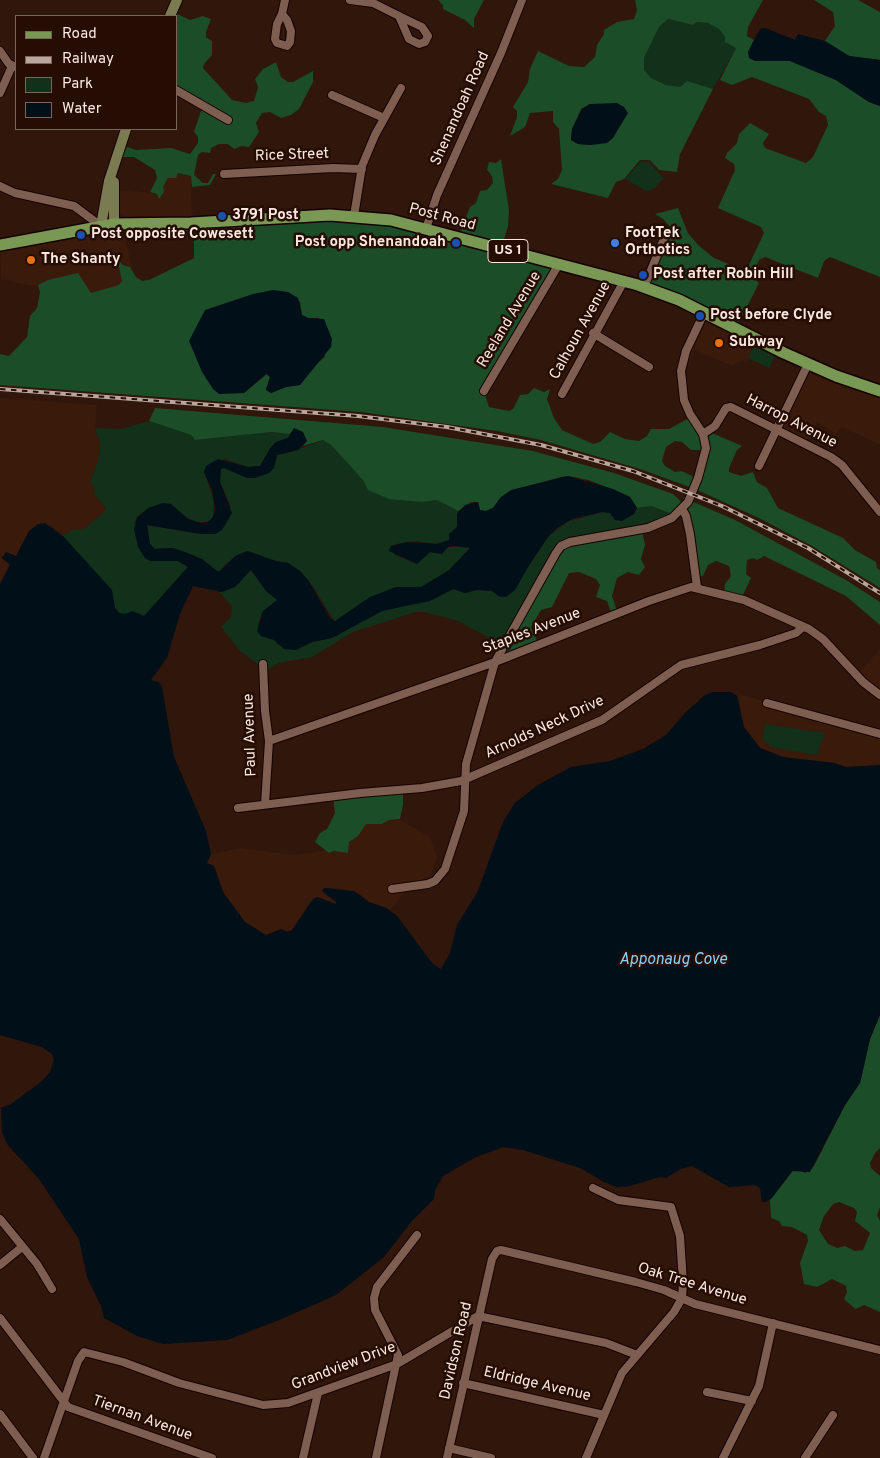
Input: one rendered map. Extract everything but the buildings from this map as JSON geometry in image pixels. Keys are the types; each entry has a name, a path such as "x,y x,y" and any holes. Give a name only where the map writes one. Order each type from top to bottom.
{"main road":[{"path":"170,15 177,0"},
{"path":"101,226 115,160 126,130"},
{"path":"114,224 115,160"},
{"name":"Post Road","path":"0,245 114,224 191,223 330,215 391,220 644,287 704,313 808,364 880,391"}],"street":[{"path":"282,14 285,0"},
{"path":"350,0 373,3 399,16"},
{"name":"Shenandoah Road","path":"426,228 437,195 501,53 522,0"},
{"path":"0,51 14,66 0,93"},
{"path":"354,216 362,169 384,118 402,88"},
{"path":"178,91 228,120"},
{"path":"332,95 384,118"},
{"name":"Rice Street","path":"224,174 333,168 362,169"},
{"path":"0,186 15,193 74,206 101,226"},
{"path":"644,287 666,234"},
{"name":"Reeland Avenue","path":"484,391 559,264"},
{"name":"Calhoun Avenue","path":"562,394 624,281"},
{"path":"392,888 428,884 435,881 442,874 464,811 468,756 495,662 542,573 561,546 570,542 648,528 672,518 682,509 694,489 706,448 703,434 686,407 680,378 683,357 704,313"},
{"path":"594,334 649,367"},
{"path":"759,466 808,364"},
{"name":"Harrop Avenue","path":"703,434 715,426 726,408 731,407 821,450 842,465 880,512"},
{"path":"682,509 686,516 690,534 697,588"},
{"name":"Staples Avenue","path":"269,740 495,662 676,591 697,588 744,600 803,627"},
{"path":"803,627 823,639 864,682 880,695"},
{"name":"Arnolds Neck Drive","path":"238,808 422,788 465,780 602,720 681,665 760,646 796,634 803,627"},
{"name":"Paul Avenue","path":"263,664 264,711 269,740 265,804"},
{"path":"767,703 880,734"},
{"path":"586,1458 622,1373 674,1312 682,1298 680,1236 672,1209 666,1205 618,1200 593,1188"},
{"path":"0,1219 36,1264 52,1289"},
{"path":"376,1458 398,1355 375,1310 374,1298 377,1287 417,1235"},
{"path":"0,1265 22,1247"},
{"name":"Oak Tree Avenue","path":"497,1251 501,1250 636,1282 664,1290 695,1304 880,1350"},
{"name":"Davidson Road","path":"447,1458 478,1316 492,1260 497,1251"},
{"path":"478,1316 606,1343 637,1355"},
{"name":"Grandview Drive","path":"64,1403 78,1361 84,1352 123,1362 196,1388 263,1405 288,1403 396,1364 478,1316"},
{"path":"0,1318 64,1403 44,1458"},
{"path":"723,1458 759,1386 774,1323"},
{"name":"Eldridge Avenue","path":"463,1383 604,1414"},
{"path":"707,1392 752,1401"},
{"path":"303,1458 318,1393"},
{"name":"Tiernan Avenue","path":"64,1403 68,1407 113,1424 212,1458"},
{"path":"0,1414 32,1458"},
{"path":"805,1458 833,1415"},
{"path":"449,1448 491,1458"}],"shaded area":[{"path":"178,173 191,176 192,223 132,222 115,209 114,191 130,190 157,194 168,178"},
{"path":"125,224 125,239 133,270 118,259 122,281 119,286 91,293 80,278 31,286 1,279 0,245"},
{"path":"704,314 757,340 747,361 739,362 733,366 694,350 686,368 682,368"},
{"path":"808,365 880,391 880,445 842,427 836,434 817,422 806,442 776,428"},
{"path":"0,398 97,405 95,428 100,444 99,458 90,482 95,488 94,494 106,508 84,530 71,530 63,536 51,526 29,531 16,557 6,552 6,560 10,565 0,583"},
{"path":"880,648 880,695 858,675"},
{"path":"738,694 880,734 880,765 846,767 834,763 783,757 760,748 744,727"},
{"path":"398,819 430,837 437,858 431,875 406,891 390,910 369,902 360,894 336,888 324,888 327,895 337,902 336,904 317,897 309,903 292,931 281,929 266,935 245,922 236,913 223,892 214,866 207,864 211,854 241,848 294,855 327,850 329,853 342,851 366,824 382,824 389,820"}],"green space":[{"path":"438,0 484,0 474,19 474,28 465,20 443,9 443,5"},
{"path":"635,0 763,0 748,27 747,36 754,40 748,52 755,61 790,61 836,80 869,102 880,106 880,277 830,257 824,261 818,278 765,257 759,260 752,276 759,283 736,329 644,288 666,234 672,229 663,219 655,214 678,208 688,233 698,245 714,258 746,271 764,233 761,227 718,208 735,170 734,164 725,158 727,153 737,143 739,134 750,123 769,134 763,143 765,148 806,163 813,157 828,125 826,116 819,112 809,99 752,77 732,85 720,80 736,48 725,42 725,36 719,29 708,23 697,22 693,25 668,19 659,27 644,58 644,70 651,78 666,85 680,87 687,81 713,89 680,154 677,172 659,170 650,160 640,160 624,179 616,182 608,198 551,184 558,179 562,170 559,129 553,122 553,111 530,113 525,127 510,136 517,117 517,111 513,107 528,82 530,69 538,51 569,66 584,67 595,57 597,45 604,34 604,30 617,22 634,19 637,10","holes":["590,104 591,145 578,144 571,140 572,129 581,109"]},
{"path":"814,0 858,0 880,12 880,60 849,56 825,41 835,26 833,12"},
{"path":"173,12 190,20 203,16 211,19 206,37 212,41 212,55 203,68 232,100 246,103 254,101 258,87 255,79 263,69 276,62 281,77 288,82 293,82 313,71 313,82 299,109 291,115 281,118 270,112 262,113 256,123 259,132 249,147 242,146 234,149 228,144 219,144 211,148 210,153 202,152 198,155 194,175 203,183 208,183 213,174 216,174 210,185 192,187 191,176 178,173 176,178 168,178 163,187 164,192 159,199 157,194 150,192 157,178 155,170 134,157 119,157 121,145 136,150 171,148 190,154 198,143 198,137 194,132 203,105 178,91 178,15 172,15"},
{"path":"668,19 693,25 697,22 708,23 719,29 726,36 725,42 736,48 713,89 687,81 680,87 666,85 651,78 643,70 644,58 659,27"},
{"path":"501,159 509,210 508,226 501,249 559,265 484,392 489,407 509,411 513,409 520,395 528,394 534,388 544,392 550,389 547,399 554,418 562,430 593,444 600,442 610,432 625,439 639,441 647,436 651,429 669,429 691,417 704,434 712,433 742,446 737,450 729,472 741,476 753,472 757,482 767,488 778,508 843,538 855,550 876,562 877,568 880,570 880,588 812,546 761,519 695,489 640,469 541,440 497,431 361,412 0,385 0,354 9,356 27,337 30,316 37,308 40,292 38,285 48,280 78,273 91,293 119,285 122,281 117,258 123,265 130,267 136,277 142,281 149,280 194,258 194,233 165,224 336,216 458,237 470,207 476,203 480,191 487,190 493,183 492,176 487,170 489,162 496,163","holes":["300,301 302,315 308,318 319,318 325,357 312,367 300,385 286,387 271,393 266,390 270,377 267,374 244,393 219,393","675,441 682,442 691,450 705,450 698,479 682,471 675,472 665,466 662,461 666,447"]},
{"path":"641,161 649,162 663,178 655,188 646,191 625,179"},
{"path":"754,346 775,356 769,368 748,358"},
{"path":"155,408 383,427 533,451 614,473 673,494 685,505 689,500 735,520 846,580 880,602 880,625 846,596 764,556 757,560 753,558 747,560 746,574 751,578 741,599 724,595 725,584 731,576 729,566 716,561 708,565 703,576 696,577 685,513 675,515 651,506 637,508 630,497 589,480 568,476 561,477 517,489 501,497 493,508 486,511 480,510 478,502 471,502 458,511 437,500 422,502 389,499 368,490 363,480 331,445 323,440 303,446 307,441 291,432 290,434 271,432 195,440 191,435 149,421"},
{"path":"149,421 191,435 195,440 271,432 290,434 288,438 276,442 271,447 260,466 248,467 225,459 204,472 214,502 213,517 208,522 195,522 182,514 142,512 137,517 134,523 150,561 178,561 188,567 144,616 138,613 119,613 115,608 113,596 63,536 71,530 84,529 102,514 106,508 94,494 95,488 90,482 99,458 100,444 95,428 121,429"},
{"path":"324,440 331,445 363,480 368,490 422,502 437,500 458,511 457,527 449,534 449,540 437,544 414,541 396,544 391,546 395,555 417,564 430,552 439,554 448,547 467,547 470,548 468,552 443,575 427,585 415,588 396,587 364,601 335,622 312,585 300,571 288,563 276,561 248,551 225,564 220,571 217,571 202,559 185,552 173,548 154,549 150,544 147,525 201,534 215,534 231,507 220,482 221,469 224,468 247,478 276,462 277,455"},
{"path":"651,506 675,515 668,520 572,542 502,648 493,640 458,621 425,612 415,612 353,632 312,657 278,663 267,671 240,651 221,627 231,617 232,606 219,592 239,583 250,570 278,600 263,611 260,617 258,624 261,636 274,639 278,645 303,647 312,642 332,638 382,611 436,598 453,589 465,593 477,590 492,591 500,597 524,573 548,537 567,522 602,512 610,513 615,520 634,514 637,508"},
{"path":"642,531 645,545 641,559 645,567 639,575 628,572 617,578 612,596 618,614 612,615 607,601 596,597 600,585 596,579 579,572 569,573 552,607 541,610 531,627 539,645 497,658 563,546"},
{"path":"765,724 824,733 817,755 771,747 763,739"},
{"path":"403,791 400,819 389,820 382,824 366,824 358,836 349,842 348,853 334,851 329,853 315,842 320,833 327,829 335,813 333,797"},
{"path":"880,1015 880,1148 870,1163 871,1168 880,1176 880,1207 877,1215 880,1221 880,1312 864,1305 856,1309 853,1307 844,1299 847,1292 846,1286 832,1279 817,1287 804,1284 800,1263 808,1241 807,1235 792,1227 782,1226 779,1221 771,1218 770,1200 793,1171 799,1170 805,1173 814,1166 845,1105 860,1083 870,1039","holes":["839,1202 854,1208 857,1212 855,1221 870,1233 863,1250 855,1251 845,1246 837,1248 828,1244 819,1230 824,1216 833,1204"]}],"water":[{"path":"765,28 795,40 798,34 825,41 849,56 880,60 880,106 869,102 836,80 790,61 755,61 749,58 748,52 754,40 760,29"},
{"path":"617,103 624,107 628,113 613,138 607,143 578,144 571,140 572,129 582,109 590,104"},
{"path":"273,290 288,292 298,298 302,315 308,318 324,319 332,339 331,347 300,385 286,387 271,393 266,390 270,377 266,374 244,393 219,394 213,389 202,372 189,341 205,310 253,294"},
{"name":"Apponaug Cove","path":"294,428 303,432 307,441 298,450 277,455 274,468 269,473 255,478 247,478 224,468 221,469 220,482 232,513 222,530 215,534 201,534 147,525 150,544 155,549 173,548 185,552 202,559 217,571 220,571 235,556 247,551 288,563 300,571 308,580 331,619 335,621 370,597 396,587 421,587 449,570 470,548 454,546 448,547 442,554 430,552 417,564 389,551 391,546 408,542 437,544 449,540 449,534 457,527 457,514 465,505 478,502 480,510 486,511 493,508 501,497 511,490 568,476 613,489 630,497 637,508 634,514 622,521 615,520 610,513 602,512 572,519 557,528 548,537 515,590 506,597 500,597 492,591 477,590 465,593 453,589 430,601 382,611 332,638 312,642 296,650 284,649 274,640 261,636 257,631 263,611 277,600 266,591 251,570 235,587 222,592 193,586 180,614 167,658 151,680 159,682 162,687 174,757 206,831 211,854 207,863 214,866 223,892 245,922 266,935 281,929 287,932 292,930 313,899 317,897 336,904 322,891 324,888 354,891 369,902 386,908 397,916 432,963 441,969 450,953 457,925 478,891 503,822 515,803 538,785 571,767 610,761 643,749 666,735 685,713 705,695 712,692 731,692 737,696 744,727 760,748 783,757 834,763 846,767 880,765 880,1015 870,1039 860,1083 845,1105 810,1172 792,1171 772,1198 766,1202 762,1202 760,1188 755,1185 729,1187 692,1166 681,1169 666,1178 660,1177 630,1186 617,1187 580,1168 523,1150 503,1147 474,1158 443,1176 435,1190 434,1199 411,1222 384,1257 336,1295 227,1340 163,1344 137,1336 104,1318 101,1306 87,1277 79,1239 39,1179 7,1144 2,1132 1,1108 11,1104 41,1082 50,1072 54,1060 52,1054 42,1047 0,1035 0,584 10,565 2,558 6,552 16,556 29,531 38,524 45,523 63,536 112,590 115,608 119,613 126,614 132,611 144,616 188,567 178,561 150,561 145,558 138,547 134,529 137,518 148,508 163,503 171,504 188,519 201,523 208,522 213,517 215,510 212,490 204,472 206,466 218,459 248,467 260,466 271,447 276,442 288,438"}],"railway":[{"path":"0,389 358,416 447,427 541,445 633,471 722,506 808,548 880,593"}],"place":[{"name":"3791 Post","path":"222,216"},
{"name":"Post opposite Cowesett","path":"81,235"},
{"name":"Post opp Shenandoah","path":"456,243"},
{"name":"FootTek Orthotics","path":"615,243"},
{"name":"The Shanty","path":"31,260"},
{"name":"Post after Robin Hill","path":"643,275"},
{"name":"Post before Clyde","path":"700,316"},
{"name":"Subway","path":"719,343"}]}
